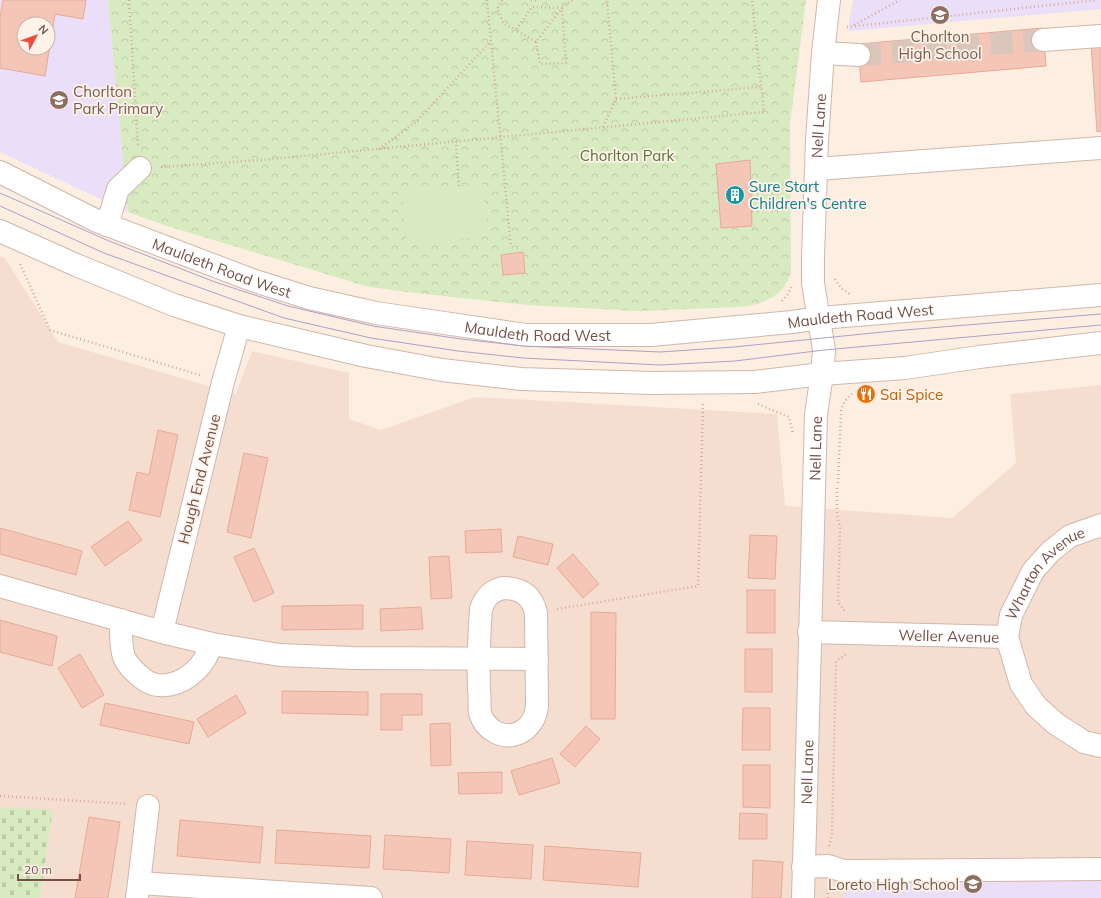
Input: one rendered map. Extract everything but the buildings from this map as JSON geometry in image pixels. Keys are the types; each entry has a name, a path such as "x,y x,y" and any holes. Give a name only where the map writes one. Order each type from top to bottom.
{"street":[{"name":"Nell Lane","path":"803,898 816,414 824,350 814,283 813,257 817,140 829,0"},
{"path":"1043,40 1101,36"},
{"path":"824,53 859,55"},
{"path":"817,169 1101,148"},
{"path":"107,225 118,189 140,168"},
{"name":"Mauldeth Road West","path":"0,172 107,225 252,280 310,298 376,313 526,335 651,335 820,318 1101,295"},
{"path":"0,231 76,265 174,305 239,326 366,356 442,370 521,379 652,383 755,382 822,374 905,368 979,357 1101,343"},
{"name":"Hough End Avenue","path":"162,632 223,382 239,326"},
{"name":"Wharton Avenue","path":"1007,637 1011,615 1032,571 1050,552 1070,536 1101,525"},
{"path":"0,586 162,632 212,644 280,655 478,660 537,659"},
{"path":"502,588 512,588 529,597 534,604 536,612 537,659 538,706 536,714 527,728 518,733 508,735 491,730 484,722 480,712 478,660 481,609 483,601 488,595 502,588"},
{"path":"121,620 121,641 125,658 134,672 148,682 165,686 182,681 196,670 204,661 212,644"},
{"name":"Weller Avenue","path":"810,632 1007,637 1021,684 1036,706 1056,724 1084,742 1101,746"},
{"path":"148,806 138,890 371,898"},
{"path":"803,867 828,866 844,871 1101,869"}],"path":[{"path":"129,0 140,168 261,160 764,112 752,0"},
{"path":"487,0 511,247"},
{"path":"502,0 497,10 504,24 536,42"},
{"path":"531,0 537,0"},
{"path":"562,8 566,63 540,64 536,42 562,8 572,0"},
{"path":"603,127 616,99 607,0"},
{"path":"852,27 900,0"},
{"path":"826,25 852,27 1097,0"},
{"path":"516,30 532,7 562,8"},
{"path":"378,149 417,121 491,42"},
{"path":"616,99 761,87"},
{"path":"456,142 459,187"},
{"path":"19,263 50,330 207,377"},
{"path":"834,276 841,288 854,296"},
{"path":"778,304 788,294 793,281"},
{"path":"847,612 838,602 840,528 837,512 837,485 842,406 850,396 856,392"},
{"path":"536,612 698,586 703,400"},
{"path":"758,403 789,417 793,442"},
{"path":"828,851 832,835 836,661 850,651"},
{"path":"0,796 148,806"}],"shaded area":[{"name":"Chorlton Park Primary","path":"0,0 108,0 128,212 0,152"},
{"name":"Chorlton High School","path":"853,0 1101,0 1101,9 849,31 849,21"},
{"path":"0,256 5,258 58,342 236,394 252,351 349,373 349,419 381,430 475,397 777,414 785,506 952,518 1016,463 1010,394 1101,385 1101,898 40,898 53,811 0,807"},
{"name":"Loreto High School","path":"1101,862 1101,898 844,898 844,863"}],"green space":[{"name":"Chorlton Park","path":"108,0 806,0 790,124 791,274 783,289 773,297 758,304 740,307 638,311 527,305 369,287 164,225 128,212"},
{"path":"483,184 488,236 407,243 402,192"},
{"path":"0,807 53,810 40,898 0,898"}],"tunnel":[{"path":"859,55 1043,40"}],"tram line":[{"path":"0,193 109,241 215,282 288,306 373,326 461,339 524,346 660,352 734,347 893,331 1101,314"},
{"path":"0,206 104,253 284,318 371,338 458,351 523,358 660,365 735,361 824,350 1101,325"}],"place":[{"name":"Chorlton High School","path":"940,15"},
{"name":"Chorlton Park Primary","path":"59,100"},
{"name":"Sure Start Children's Centre","path":"735,195"},
{"name":"Sai Spice","path":"866,394"},
{"name":"Loreto High School","path":"973,884"}]}
